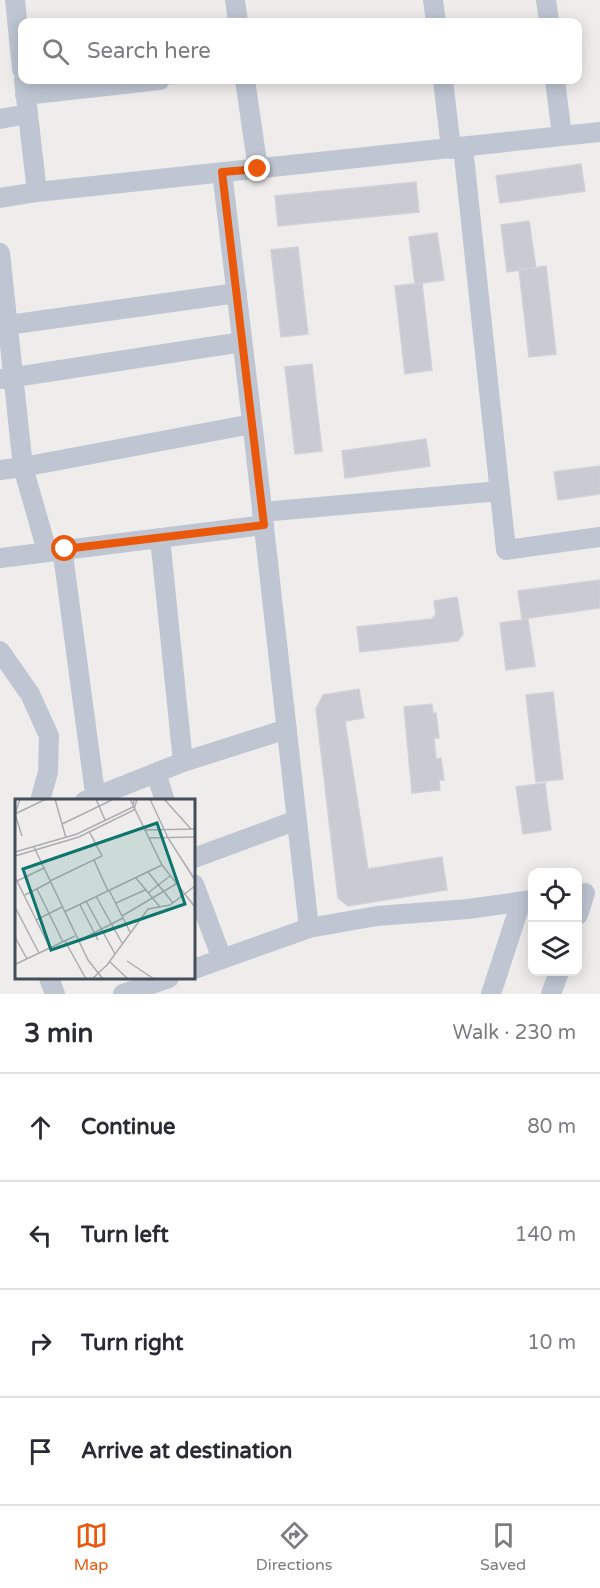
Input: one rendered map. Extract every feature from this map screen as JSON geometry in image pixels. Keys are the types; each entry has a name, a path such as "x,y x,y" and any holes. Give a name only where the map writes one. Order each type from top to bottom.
{"street":[{"path":"15,0 18,30"},
{"path":"235,0 237,18"},
{"path":"433,0 435,18"},
{"path":"546,0 548,18"},
{"path":"0,119 26,96 126,84"},
{"path":"246,84 258,169"},
{"path":"444,84 457,148 506,550 600,537"},
{"path":"556,84 562,136"},
{"path":"26,96 37,192"},
{"path":"0,198 37,192 600,132"},
{"path":"222,172 309,928"},
{"path":"0,253 7,378 23,467 56,550 64,562 92,799 183,762 287,729"},
{"path":"4,325 237,293"},
{"path":"7,378 242,342"},
{"path":"0,470 252,424"},
{"path":"0,558 160,538 263,519 500,491"},
{"path":"160,538 183,762"},
{"path":"0,651 30,694 49,736 48,772 41,799"},
{"path":"156,773 164,799"},
{"path":"195,858 297,820"},
{"path":"195,887 222,959"},
{"path":"195,969 309,928 376,916 468,909 527,901 491,994"},
{"path":"551,994 558,976"},
{"path":"48,979 55,994"},
{"path":"123,994 149,981"}],"building":[{"path":"581,164 585,191 500,203 496,176"},
{"path":"416,182 419,212 278,226 275,196"},
{"path":"529,221 536,268 507,272 501,225"},
{"path":"437,233 444,280 415,284 409,237"},
{"path":"298,247 308,334 281,337 271,250"},
{"path":"546,266 556,354 529,357 519,270"},
{"path":"422,283 432,370 405,374 395,286"},
{"path":"312,364 322,451 295,454 285,367"},
{"path":"426,439 430,466 345,478 342,451"},
{"path":"600,466 600,494 558,500 554,472"},
{"path":"600,580 600,608 522,619 518,591"},
{"path":"457,597 463,634 458,641 360,652 357,627 432,619 436,614 434,601"},
{"path":"528,619 535,666 506,670 500,623"},
{"path":"359,689 364,718 345,721 368,869 442,857 447,890 348,906 338,898 316,709 323,695"},
{"path":"553,692 563,779 536,782 526,695"},
{"path":"432,704 433,713 436,713 439,738 434,738 436,759 441,758 444,780 439,780 440,790 412,793 404,707"},
{"path":"545,783 551,830 523,834 516,787"}],"route":[{"path":"65,549 264,525 222,172 258,169"}]}
